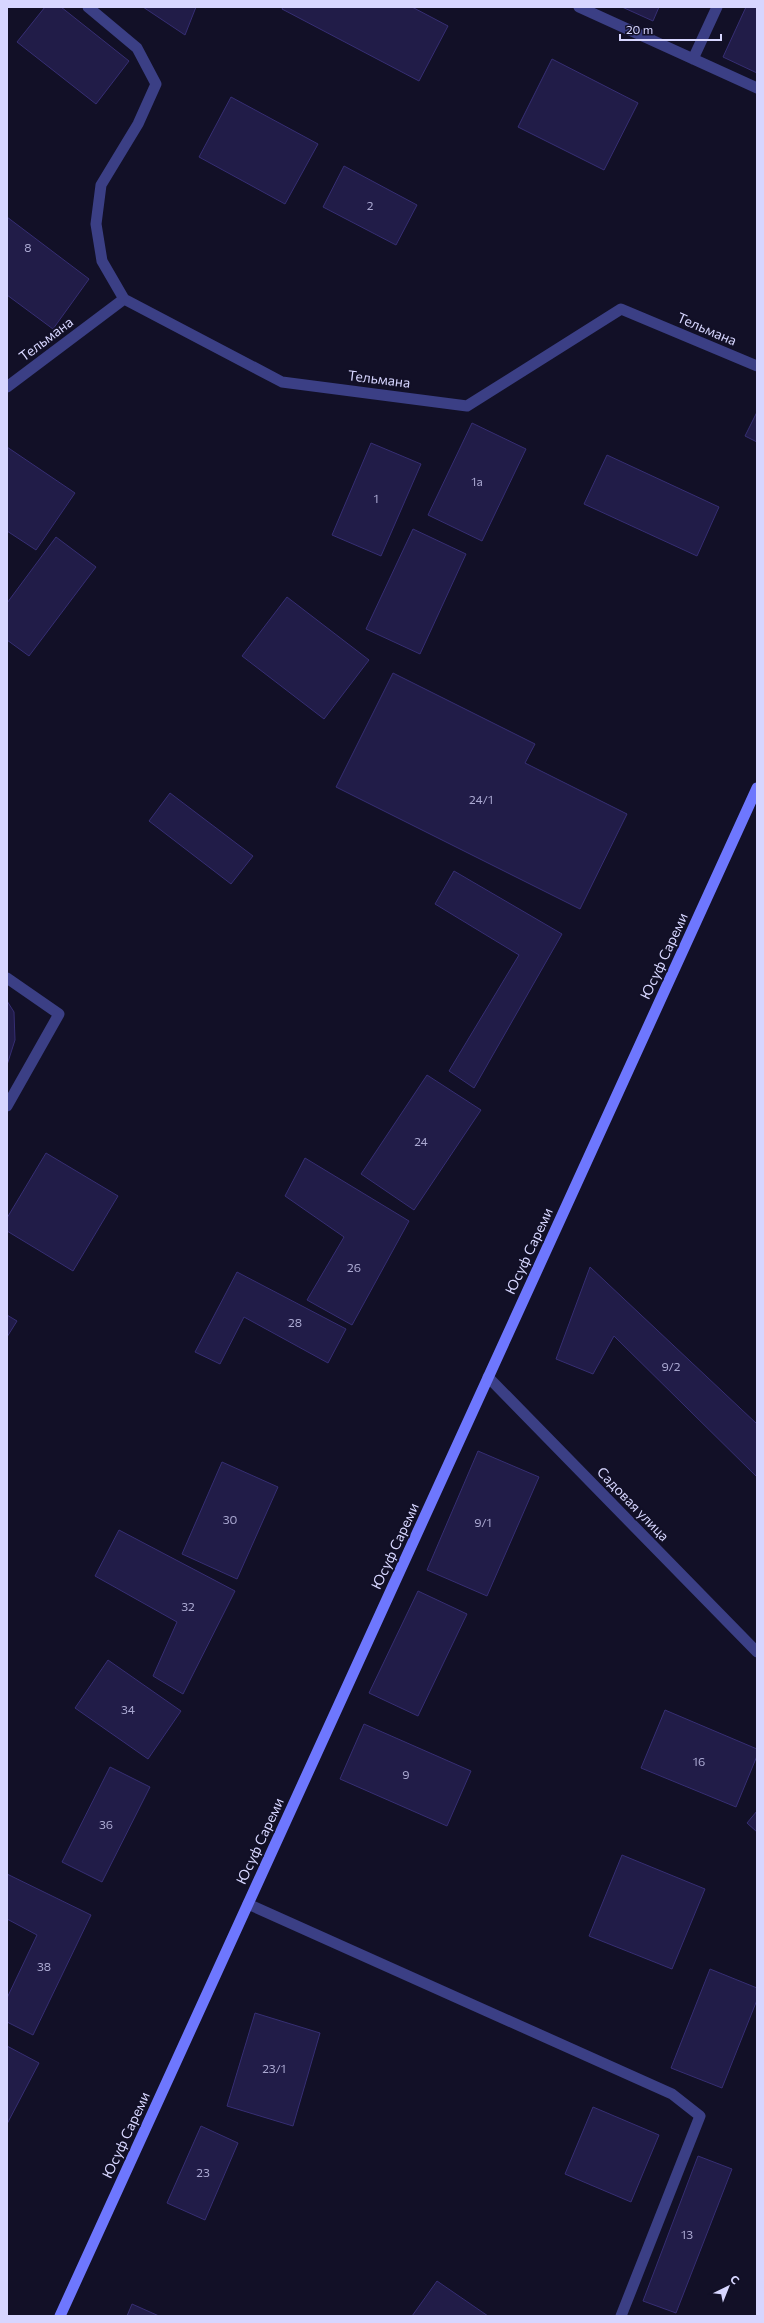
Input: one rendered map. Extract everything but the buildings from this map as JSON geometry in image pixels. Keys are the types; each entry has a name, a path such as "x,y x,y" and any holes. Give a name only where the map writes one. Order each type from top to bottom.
{"main road":[{"name":"Юсуф Сареми","path":"60,2316 757,788"}],"street":[{"path":"88,7 137,48 156,84 138,124 101,186 96,224 102,261 124,299"},
{"path":"579,7 757,88"},
{"path":"693,59 717,7"},
{"name":"Тельмана","path":"7,387 124,299 282,382 467,406 621,309 757,366"},
{"path":"7,978 59,1014 7,1106"},
{"name":"Садовая улица","path":"488,1377 757,1652"},
{"path":"248,1904 672,2094 700,2116 621,2316"}]}
